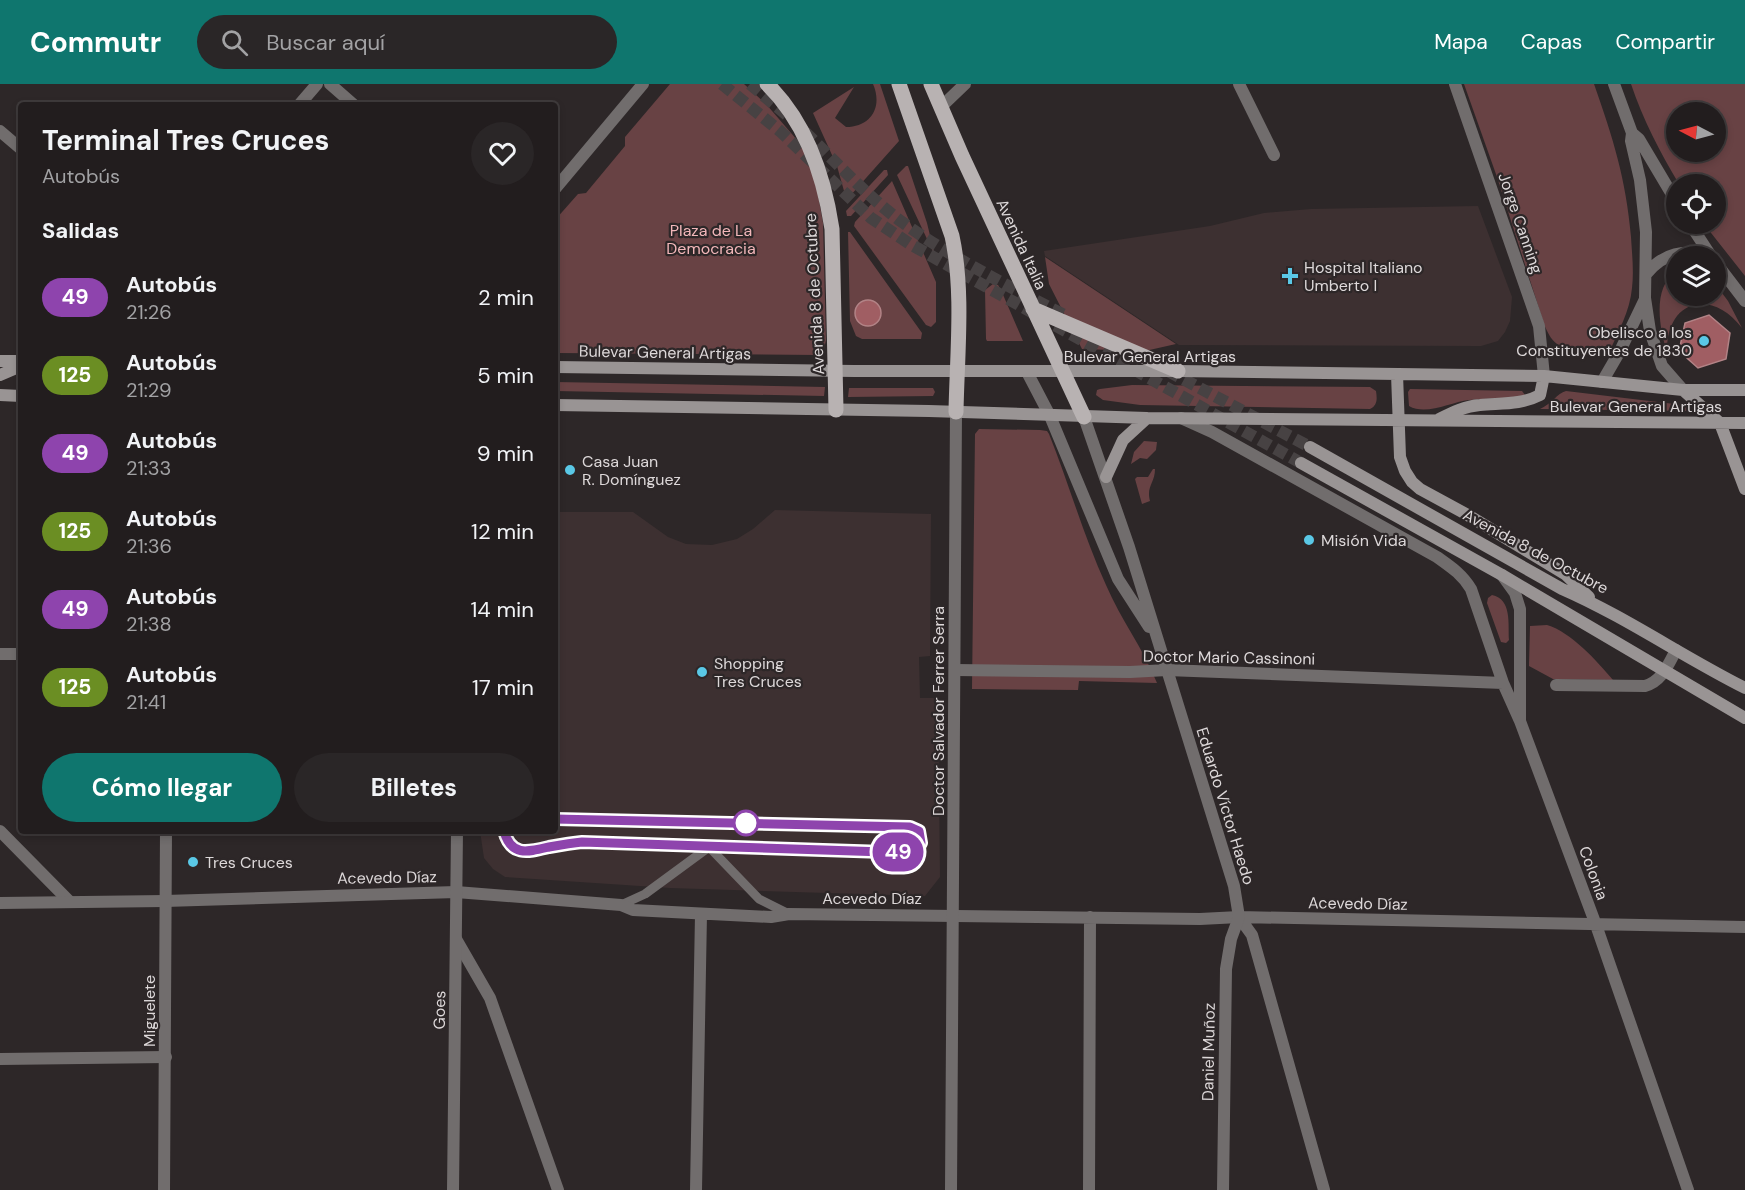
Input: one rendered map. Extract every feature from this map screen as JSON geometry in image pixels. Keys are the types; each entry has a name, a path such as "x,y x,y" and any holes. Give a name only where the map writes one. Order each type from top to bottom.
{"main road":[{"name":"Avenida 8 de Octubre","path":"767,84 789,111 813,152 825,190 832,229 836,410"},
{"path":"898,84 952,236 957,258 956,412"},
{"name":"Avenida Italia","path":"931,84 1084,417"},
{"path":"1033,309 1178,371"},
{"path":"0,361 18,364"},
{"path":"0,375 18,366"},
{"name":"Bulevar General Artigas","path":"558,368 1178,371 1544,376 1683,390 1745,390"},
{"path":"1397,374 1400,457 1412,482 1420,489 1565,574 1597,604"},
{"path":"1437,420 1458,409 1529,401 1540,395 1544,376"},
{"path":"1683,390 1720,423 1745,489"},
{"path":"0,395 18,396"},
{"name":"Bulevar General Artigas","path":"558,405 956,412 1147,418 1745,423"},
{"path":"1106,477 1123,440 1147,418"},
{"name":"Avenida 8 de Octubre","path":"1310,447 1562,589 1597,604 1718,675 1743,685"},
{"path":"1301,462 1502,575 1745,718"}],"street":[{"path":"302,102 317,84"},
{"path":"330,84 351,102"},
{"path":"558,185 643,84"},
{"path":"941,107 965,84"},
{"path":"1239,84 1274,155"},
{"name":"Jorge Canning","path":"1455,84 1539,326 1544,376"},
{"path":"1614,84 1632,133 1631,141 1640,180 1647,273 1645,298 1650,331 1658,356 1668,375 1683,390"},
{"path":"0,131 18,146"},
{"path":"1632,133 1639,139 1666,184"},
{"path":"1647,273 1666,257"},
{"path":"1726,276 1745,301"},
{"path":"1602,382 1620,351 1645,298"},
{"name":"Eduardo Víctor Haedo","path":"1027,372 1050,416 1118,579 1157,637"},
{"name":"Doctor Salvador Ferrer Serra","path":"951,1190 956,412"},
{"name":"Eduardo Víctor Haedo","path":"1084,417 1106,477 1157,637 1234,886 1239,917 1252,935 1324,1190"},
{"name":"Colonia","path":"1180,418 1219,436 1437,557 1458,572 1471,590 1503,683 1520,721 1596,925 1688,1190"},
{"path":"1502,575 1515,593 1520,609 1520,721"},
{"path":"1556,685 1645,686 1653,683 1664,671 1676,650"},
{"path":"0,654 18,654"},
{"name":"Doctor Mario Cassinoni","path":"955,669 1130,672 1167,670 1503,683"},
{"path":"0,831 70,902"},
{"name":"Miguelete","path":"164,1190 166,834"},
{"name":"Goes","path":"453,1190 457,834"},
{"name":"Acevedo Díaz","path":"0,903 165,901 456,892 621,905 633,910 771,917 789,914 1200,919 1239,917 1745,927"},
{"path":"696,1190 701,914"},
{"path":"1089,1190 1090,917"},
{"name":"Daniel Muñoz","path":"1223,1190 1226,969 1231,939 1239,917"},
{"path":"456,939 490,998 558,1190"},
{"path":"0,1059 166,1057"}],"lane":[{"path":"505,834 507,842 518,850 534,852 548,847 582,842 915,853 921,843 919,831 910,827 558,819"},
{"path":"621,905 645,894 709,847"},
{"path":"709,847 759,899 789,914"}],"shaded area":[{"name":"Hospital Italiano Umberto I","path":"1478,206 1512,297 1510,321 1505,332 1498,341 1481,346 1179,345 1045,256 1044,251 1210,226 1264,213 1311,209"},
{"path":"868,300 877,304 881,313 877,322 868,326 859,322 855,313 859,304"},
{"path":"1709,315 1730,333 1726,359 1698,368 1679,351 1685,323"},
{"path":"775,510 931,514 930,656 919,657 920,698 938,698 940,877 925,896 670,888 505,877 493,869 484,858 480,834 558,834 558,512 633,512 668,537 686,544 712,545 737,539"}],"green space":[{"name":"Plaza de La Democracia","path":"670,84 744,84 766,104 804,148 817,189 823,223 826,340 824,349 818,355 558,353 558,217 578,194 586,193 625,146 625,137"},
{"path":"873,84 880,84 899,141 846,198 837,166 813,113 854,87 835,118 846,127 862,124 873,114 875,108 877,100"},
{"path":"1464,84 1594,84 1622,177 1629,216 1632,256 1631,297 1609,353 1562,347 1549,334"},
{"path":"1631,84 1745,84 1745,276 1726,252 1726,246 1721,246 1712,234 1726,234 1726,174 1673,174 1666,162 1726,162 1726,102 1666,102 1666,162"},
{"path":"908,166 927,223 935,256 897,175"},
{"path":"884,170 887,170 888,175 851,216 847,216 846,211"},
{"path":"892,181 936,282 936,322 931,327 926,325 854,226 855,222"},
{"path":"848,232 922,333 921,339 862,339 856,336 850,321","holes":["865,300 881,313 879,320 873,325 866,326 859,304"]},
{"path":"1045,257 1176,344 1145,351 1082,349 1049,284"},
{"path":"1666,282 1666,306 1691,306 1682,311 1674,320 1669,334 1667,352 1660,320"},
{"path":"993,284 998,285 1001,290 1023,341 987,341 985,290"},
{"path":"1726,298 1742,328 1730,315 1713,306 1726,306"},
{"path":"558,382 825,387 824,396 558,391"},
{"path":"1132,385 1370,387 1376,391 1377,399 1370,409 1140,405 1103,400 1096,395 1097,390 1100,389"},
{"path":"849,388 933,388 935,392 933,396 848,397"},
{"path":"1410,389 1522,391 1525,395 1522,399 1469,400 1423,410 1409,406 1408,392"},
{"path":"1566,391 1683,405 1690,411 1540,409"},
{"path":"979,429 1047,431 1106,585 1157,683 1079,681 1078,690 972,689 975,434"},
{"path":"1144,441 1157,442 1156,450 1147,459 1140,458 1131,464 1134,452"},
{"path":"1155,469 1155,474 1149,492 1150,501 1142,504 1135,479 1148,477"},
{"path":"1492,595 1503,601 1508,613 1509,640 1506,643 1501,642 1487,603 1488,598"},
{"path":"1547,625 1574,640 1613,680 1553,679 1529,666 1530,626"}],"tunnel":[{"path":"722,84 780,131 871,218 910,244 1301,463"},
{"path":"750,84 788,116"},
{"path":"805,132 864,190 902,222 962,260 1066,316"},
{"path":"1168,371 1310,447"}],"bus line":[{"name":"49","path":"505,834 507,842 518,850 534,852 548,847 582,842 915,853 921,843 919,831 910,827 558,819"}],"place":[{"name":"Hospital Italiano Umberto I","path":"1290,276"},
{"name":"Obelisco a los Constituyentes de 1830","path":"1704,341"},
{"name":"Casa Juan R. Domínguez","path":"570,470"},
{"name":"Misión Vida","path":"1309,540"},
{"name":"Shopping Tres Cruces","path":"702,672"},
{"name":"Tres Cruces","path":"193,862"}]}
